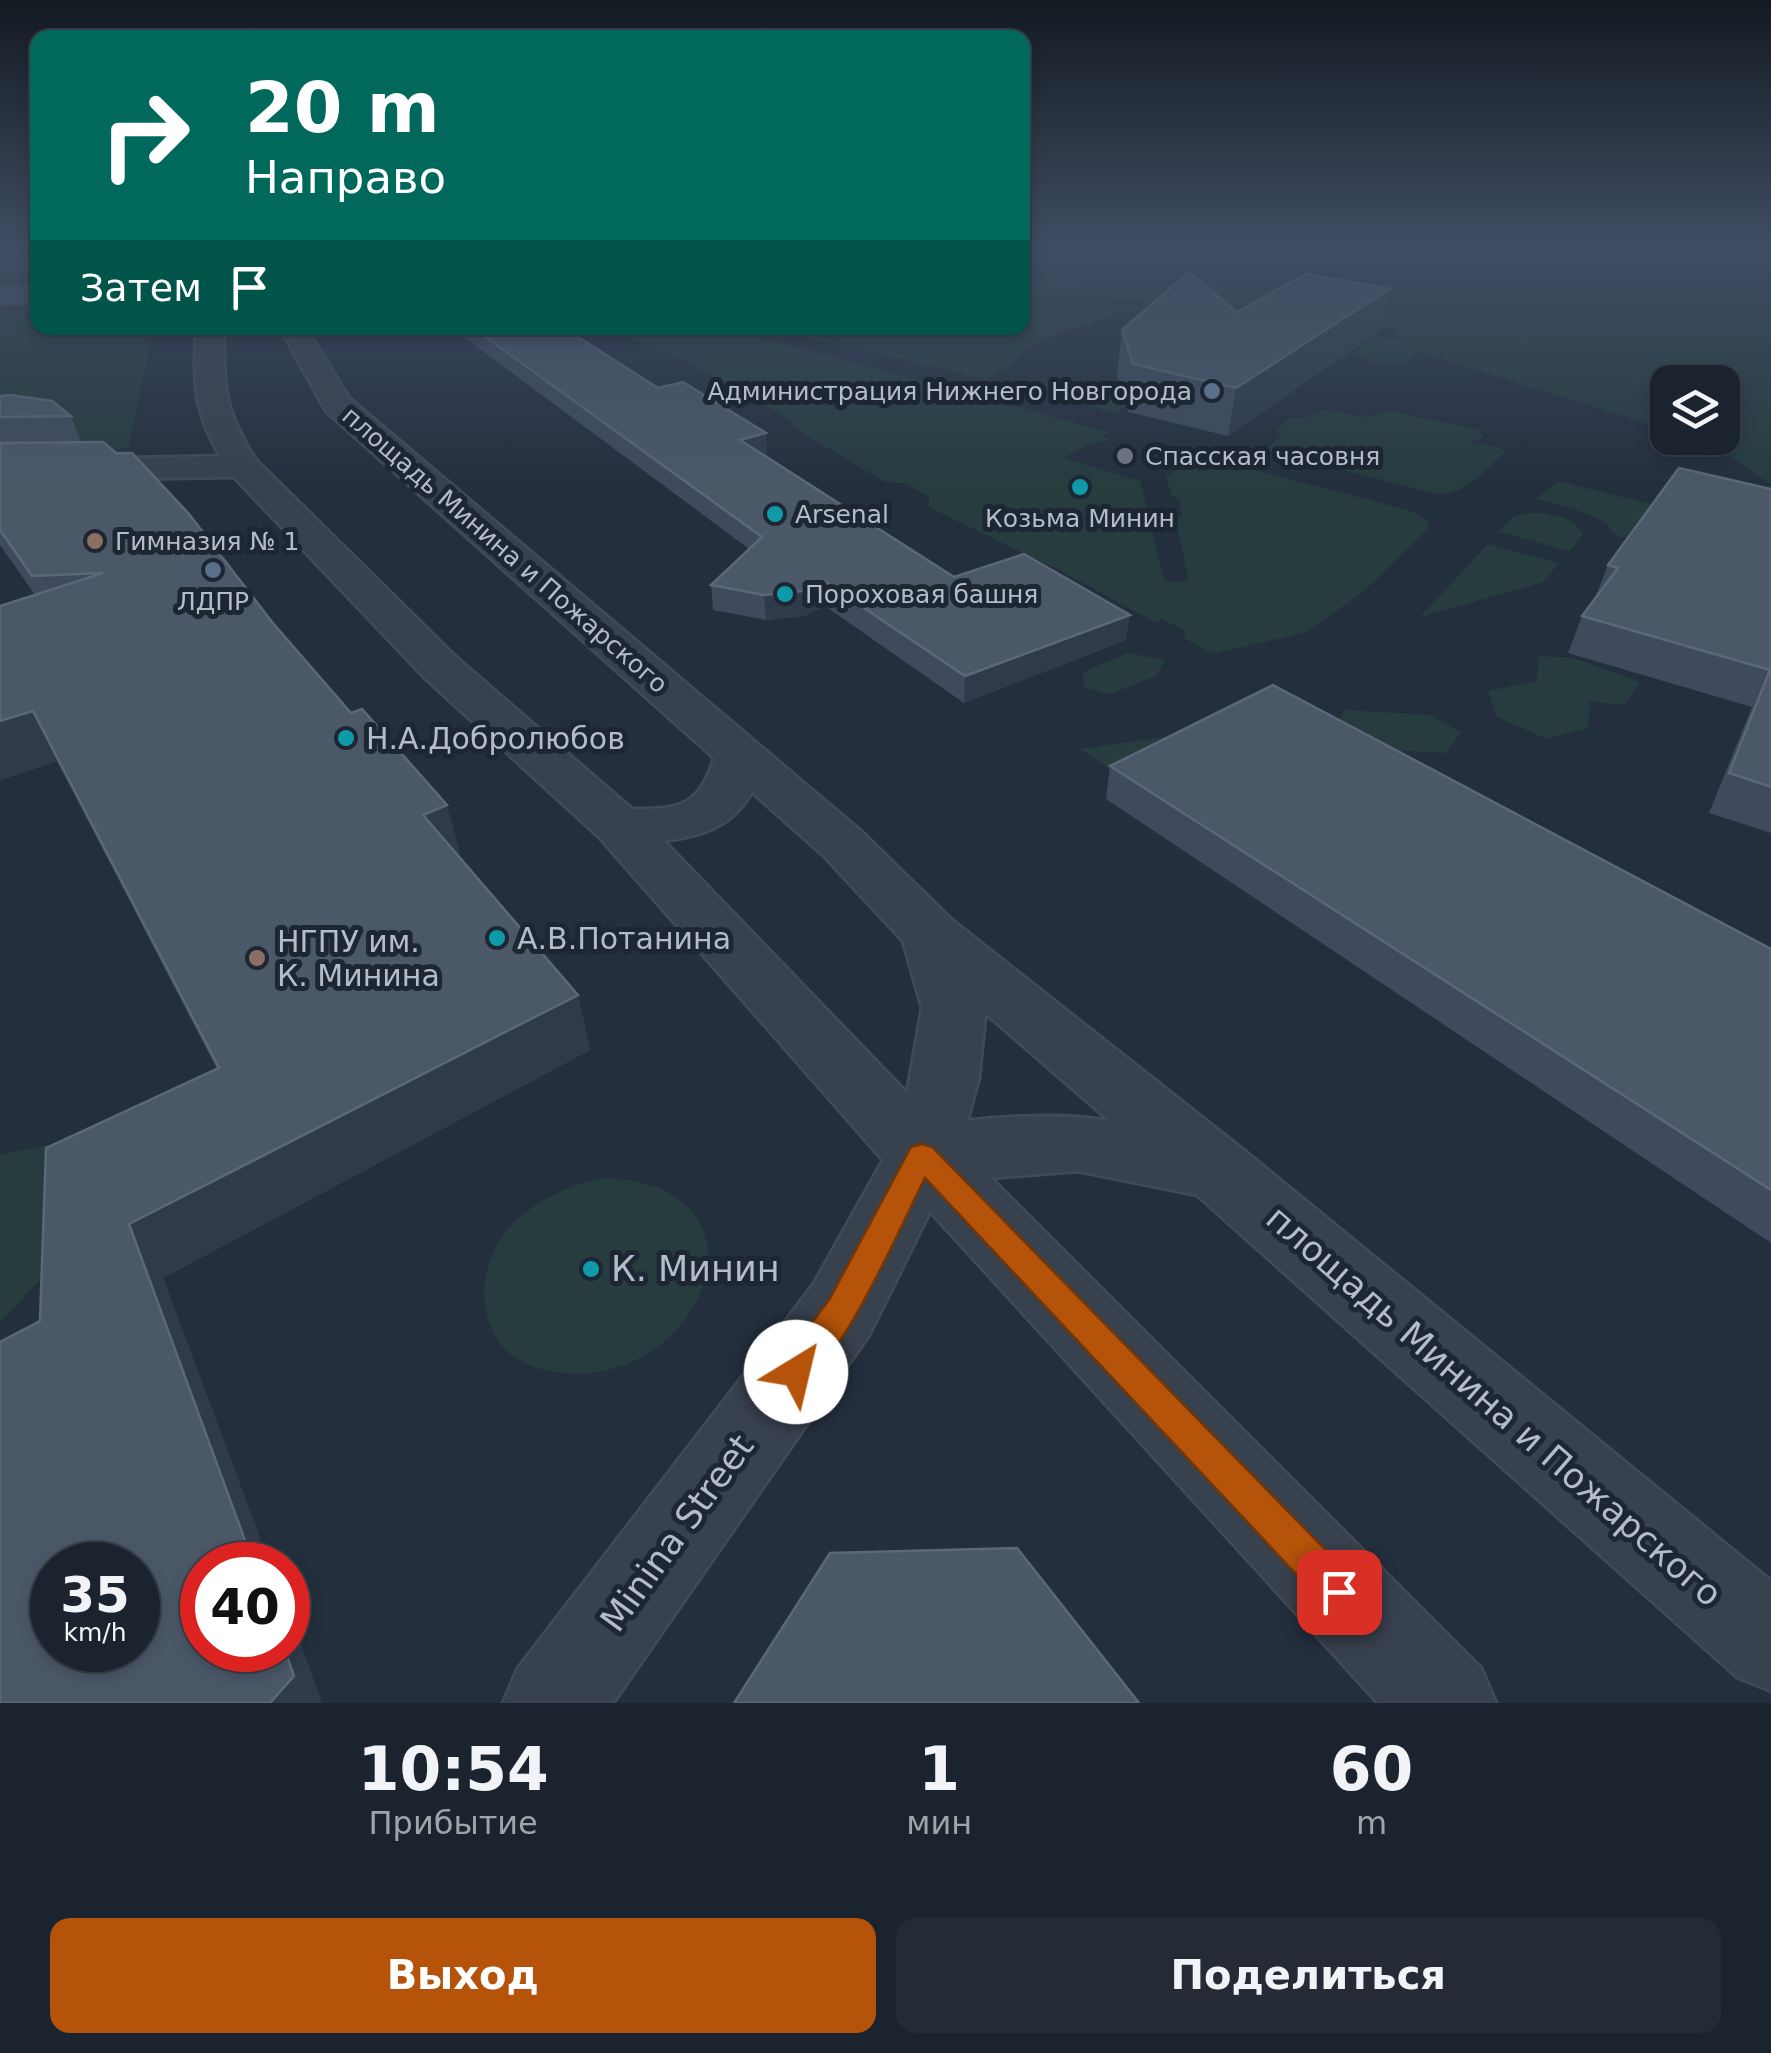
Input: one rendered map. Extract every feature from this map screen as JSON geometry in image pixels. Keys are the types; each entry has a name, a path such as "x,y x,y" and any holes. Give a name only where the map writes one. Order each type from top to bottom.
{"street":[{"path":"210,335 209,393 218,425 244,466 441,668 620,826 922,1156 1446,1703"},
{"name":"площадь Минина и Пожарского","path":"297,335 338,404 844,845 931,934 1216,1169 1771,1643"},
{"path":"0,471 244,466"},
{"path":"620,826 667,825 716,810 734,782 740,755"},
{"name":"площадь Минина и Пожарского","path":"931,934 954,1008 946,1078 922,1156 1078,1143 1216,1169"},
{"name":"Minina Street","path":"552,1703 841,1310 922,1156"}],"green space":[{"path":"0,324 30,324 30,335 152,335 129,447 81,458 0,461"},
{"path":"1030,324 1085,324 1034,344 1000,373 983,379 800,335 1030,335"},
{"path":"1372,324 1771,324 1771,485 1728,455 1740,455 1740,365 1650,365 1650,425 1417,351 1405,365 1371,363 1354,353 1373,337 1399,339 1397,329"},
{"path":"634,335 747,335 1109,432 1102,436 1109,440 1086,445 1064,458 1140,481 1165,582 1189,581 1176,520 1182,516 1179,500 1172,496 1166,477 1185,462 1199,463 1206,457 1411,511 1428,521 1428,529 1362,593 1306,632 1213,654 1184,638 1186,631 1161,619 1158,624 1063,572 928,507 929,497 904,483 883,481 793,427 792,421 668,351 651,350 631,339"},
{"path":"1079,382 1119,382 1141,397 1114,413 1058,397"},
{"path":"1324,409 1364,417 1388,411 1478,429 1483,437 1471,442 1507,450 1466,486 1436,494 1265,450 1281,436 1276,430 1289,418 1306,418"},
{"path":"1557,481 1670,509 1645,542 1616,535 1603,521 1537,499"},
{"path":"1527,513 1566,519 1583,535 1569,551 1499,532 1513,517"},
{"path":"1488,544 1559,563 1543,582 1420,617"},
{"path":"1128,653 1165,660 1156,676 1110,694 1084,687 1083,672"},
{"path":"1539,656 1574,658 1640,682 1624,705 1590,701 1588,728 1547,739 1497,717 1488,691 1537,681"},
{"path":"1345,710 1430,715 1461,732 1446,753 1355,748 1335,727"},
{"path":"1191,733 1134,785 1080,749"},
{"path":"84,1137 60,1260 0,1322 0,1155"},
{"path":"601,1178 660,1189 695,1215 708,1250 702,1289 680,1326 644,1356 597,1372 541,1369 519,1360 503,1347 492,1329 484,1288 488,1267 496,1246 529,1210 563,1190"}],"building":[{"path":"1128,324 1334,324 1236,388 1133,364 1122,330"},
{"name":"Arsenal","path":"483,335 575,335 658,388 683,382 766,433 740,440 954,577 1024,554 1130,615 965,676 824,581 803,591 764,595 711,585 762,537"},
{"path":"0,396 52,401 71,416 0,417"},
{"path":"103,442 116,453 132,453 189,514 272,622 351,713 362,709 447,805 423,815 578,995 129,1224 246,1542 180,1542 180,1672 293,1672 294,1676 270,1703 0,1703 0,1342 40,1321 46,1148 219,1068 33,711 0,721 0,606 103,573 32,576 0,530 0,443"},
{"path":"1679,468 1771,489 1771,787 1729,773 1770,670 1582,616 1618,568 1608,565"},
{"path":"1273,685 1771,949 1771,1190 1110,766"},
{"path":"1017,1548 1139,1703 734,1703 830,1553"}],"place":[{"name":"Администрация Нижнего Новгорода","path":"1212,391"},
{"name":"Спасская часовня","path":"1125,456"},
{"name":"Козьма Минин","path":"1080,487"},
{"name":"Arsenal","path":"775,514"},
{"name":"Гимназия № 1","path":"95,541"},
{"name":"ЛДПР","path":"213,570"},
{"name":"Пороховая башня","path":"785,594"},
{"name":"Н.А.Добролюбов","path":"346,738"},
{"name":"А.В.Потанина","path":"497,938"},
{"name":"НГПУ им. К. Минина","path":"257,958"},
{"name":"К. Минин","path":"591,1269"}],"route":[{"path":"796,1372 841,1310 922,1156 1339,1592"}]}
